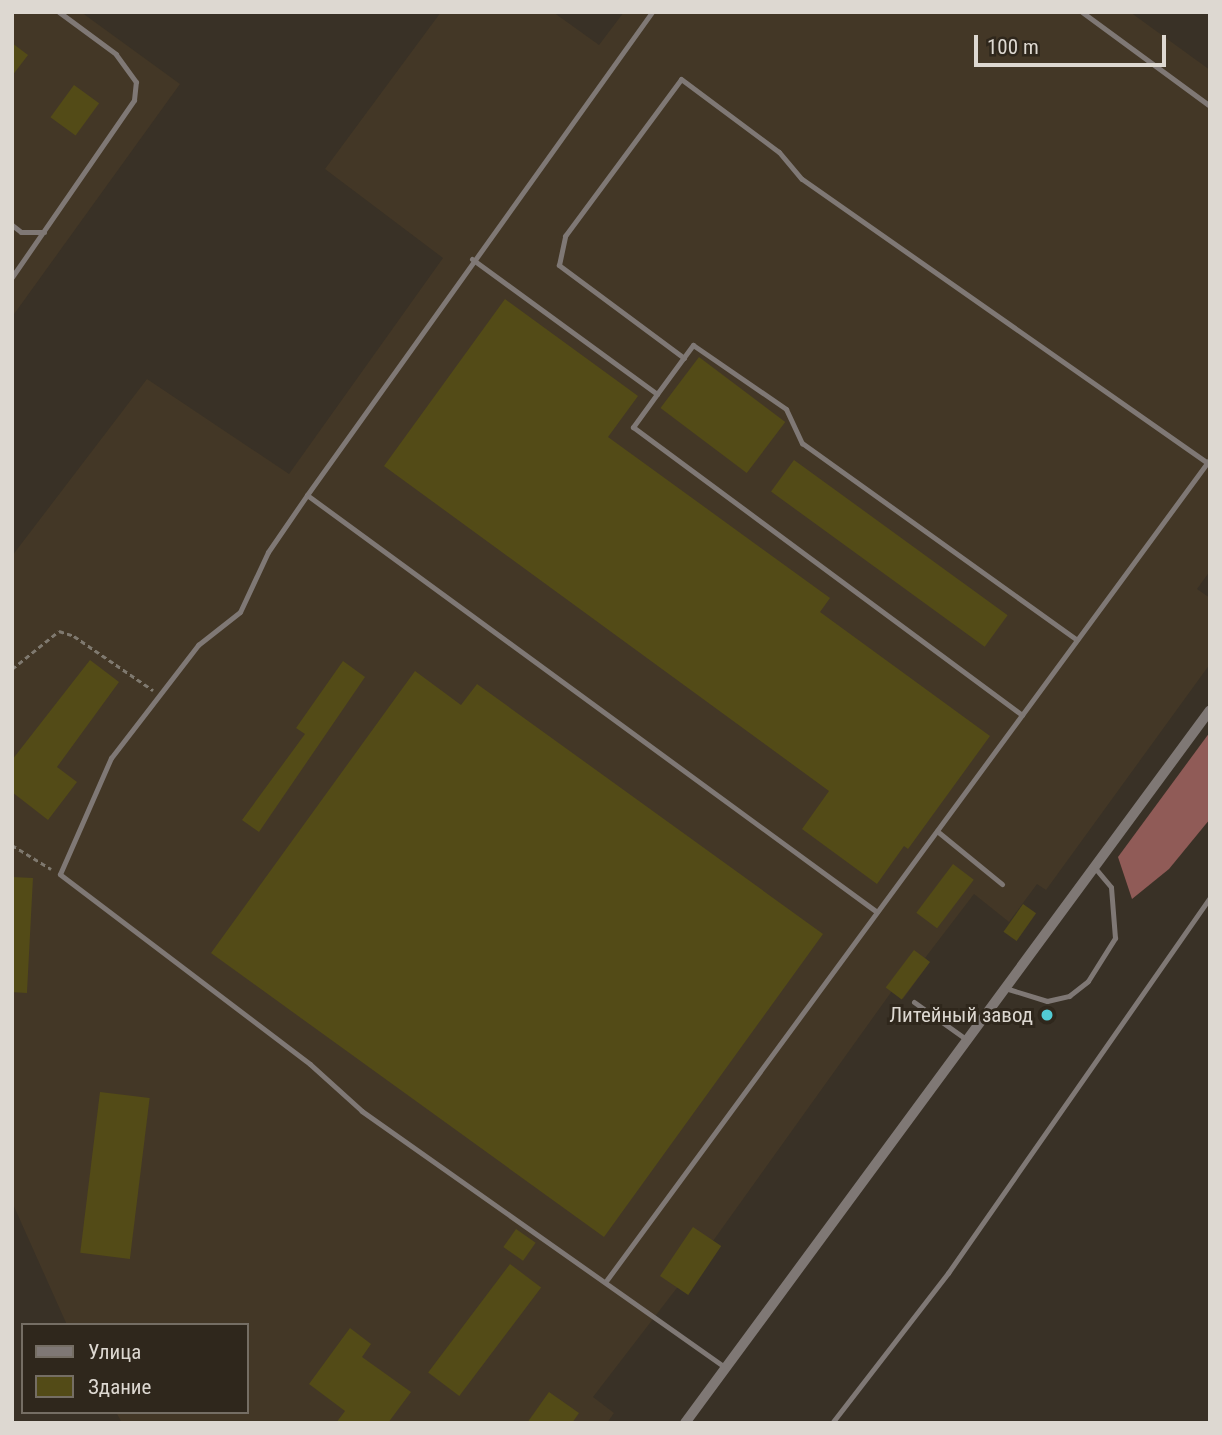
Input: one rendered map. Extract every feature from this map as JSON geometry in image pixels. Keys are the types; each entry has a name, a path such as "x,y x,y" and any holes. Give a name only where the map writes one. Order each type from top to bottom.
{"street":[{"path":"685,1423 1210,710"}],"lane":[{"path":"12,277 134,100 136,82 116,54 59,12"},
{"path":"652,12 472,260 307,495 268,552 240,612 198,645 111,758 60,874 310,1064 362,1111 726,1368"},
{"path":"1082,12 1210,106"},
{"path":"606,1281 1208,461 802,179 779,152 681,79 565,236 559,265 684,358"},
{"path":"12,225 22,232 44,232"},
{"path":"472,260 657,394"},
{"path":"1022,715 633,427 692,345 786,409 802,443 1077,640"},
{"path":"307,495 877,912"},
{"path":"937,831 1002,884"},
{"path":"1005,988 1047,1001 1069,996 1088,981 1115,938 1111,887 1094,867"},
{"path":"832,1423 948,1273 1210,898"},
{"path":"914,1002 967,1040"}],"path":[{"path":"12,669 59,631 74,636 158,694"},
{"path":"12,845 60,874"}],"shaded area":[{"path":"12,12 81,12 180,84 12,317"},
{"path":"441,12 553,12 599,45 624,12 1130,12 1210,70 1210,571 1197,589 1210,598 1210,664 1046,890 1037,884 1009,922 974,894 925,958 930,962 903,999 892,991 713,1241 593,1397 614,1413 607,1423 122,1423 117,1414 248,1414 248,1323 66,1323 12,1202 12,556 147,379 289,474 443,258 325,169"},
{"path":"1210,732 1210,819 1169,869 1132,899 1118,857"}],"building":[{"path":"12,43 28,55 12,76"},
{"path":"74,85 99,103 76,136 50,117"},
{"path":"505,299 638,396 608,437 830,598 820,612 990,736 908,849 904,846 877,884 802,829 829,791 384,466"},
{"path":"699,357 785,422 747,473 660,408"},
{"path":"794,460 1008,615 985,647 771,492"},
{"path":"90,660 119,682 57,767 77,782 48,820 12,792 12,760"},
{"path":"343,661 365,677 259,832 242,820 305,734 296,728"},
{"path":"415,671 461,705 477,684 823,934 604,1237 211,953"},
{"path":"953,864 974,880 937,928 916,913"},
{"path":"12,877 33,878 27,993 12,992"},
{"path":"1023,904 1036,913 1017,941 1003,932"},
{"path":"914,950 930,962 902,1000 886,988"},
{"path":"100,1092 150,1098 130,1259 80,1253"},
{"path":"693,1227 721,1246 688,1295 660,1276"},
{"path":"516,1229 536,1243 523,1261 503,1247"},
{"path":"510,1264 541,1287 459,1396 428,1373"},
{"path":"350,1328 371,1344 362,1357 411,1392 388,1423 336,1423 345,1411 309,1384"},
{"path":"549,1392 579,1413 572,1423 527,1423"}],"place":[{"name":"Литейный завод","path":"1047,1015"}]}
